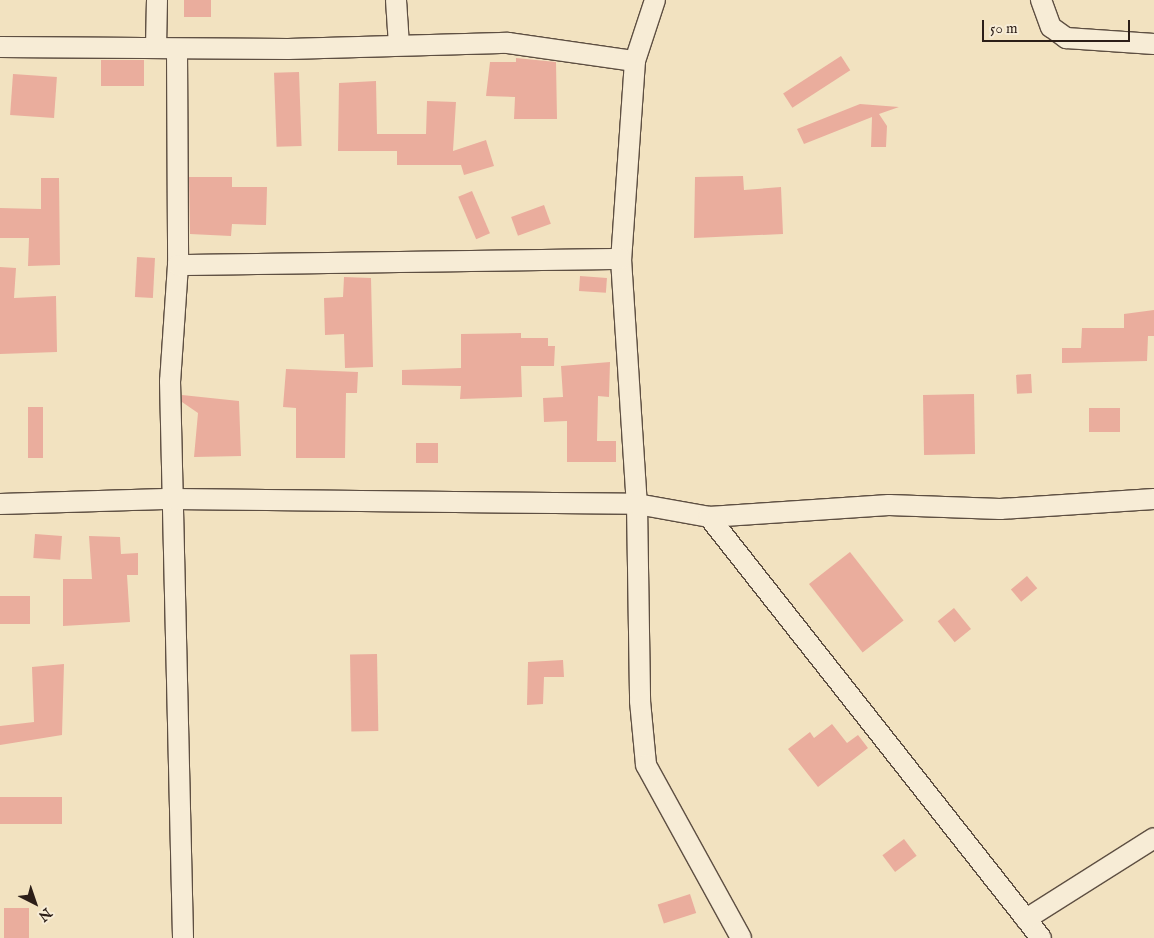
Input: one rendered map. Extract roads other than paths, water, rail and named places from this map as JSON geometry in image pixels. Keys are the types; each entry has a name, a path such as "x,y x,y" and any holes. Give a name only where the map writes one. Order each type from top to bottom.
{"street":[{"path":"156,47 157,0"},
{"path":"396,0 399,45"},
{"path":"656,0 635,61 621,259 637,504 640,701 646,765 741,938"},
{"path":"1041,0 1051,27 1066,38 1154,44"},
{"path":"0,47 156,47 177,50 508,44 635,61"},
{"path":"177,50 178,265 170,381 182,938"},
{"path":"178,265 621,259"},
{"path":"0,504 173,499 637,504 709,517 888,505 1000,509 1154,499"},
{"path":"709,517 1041,938"},
{"path":"1026,919 1154,838"}]}
